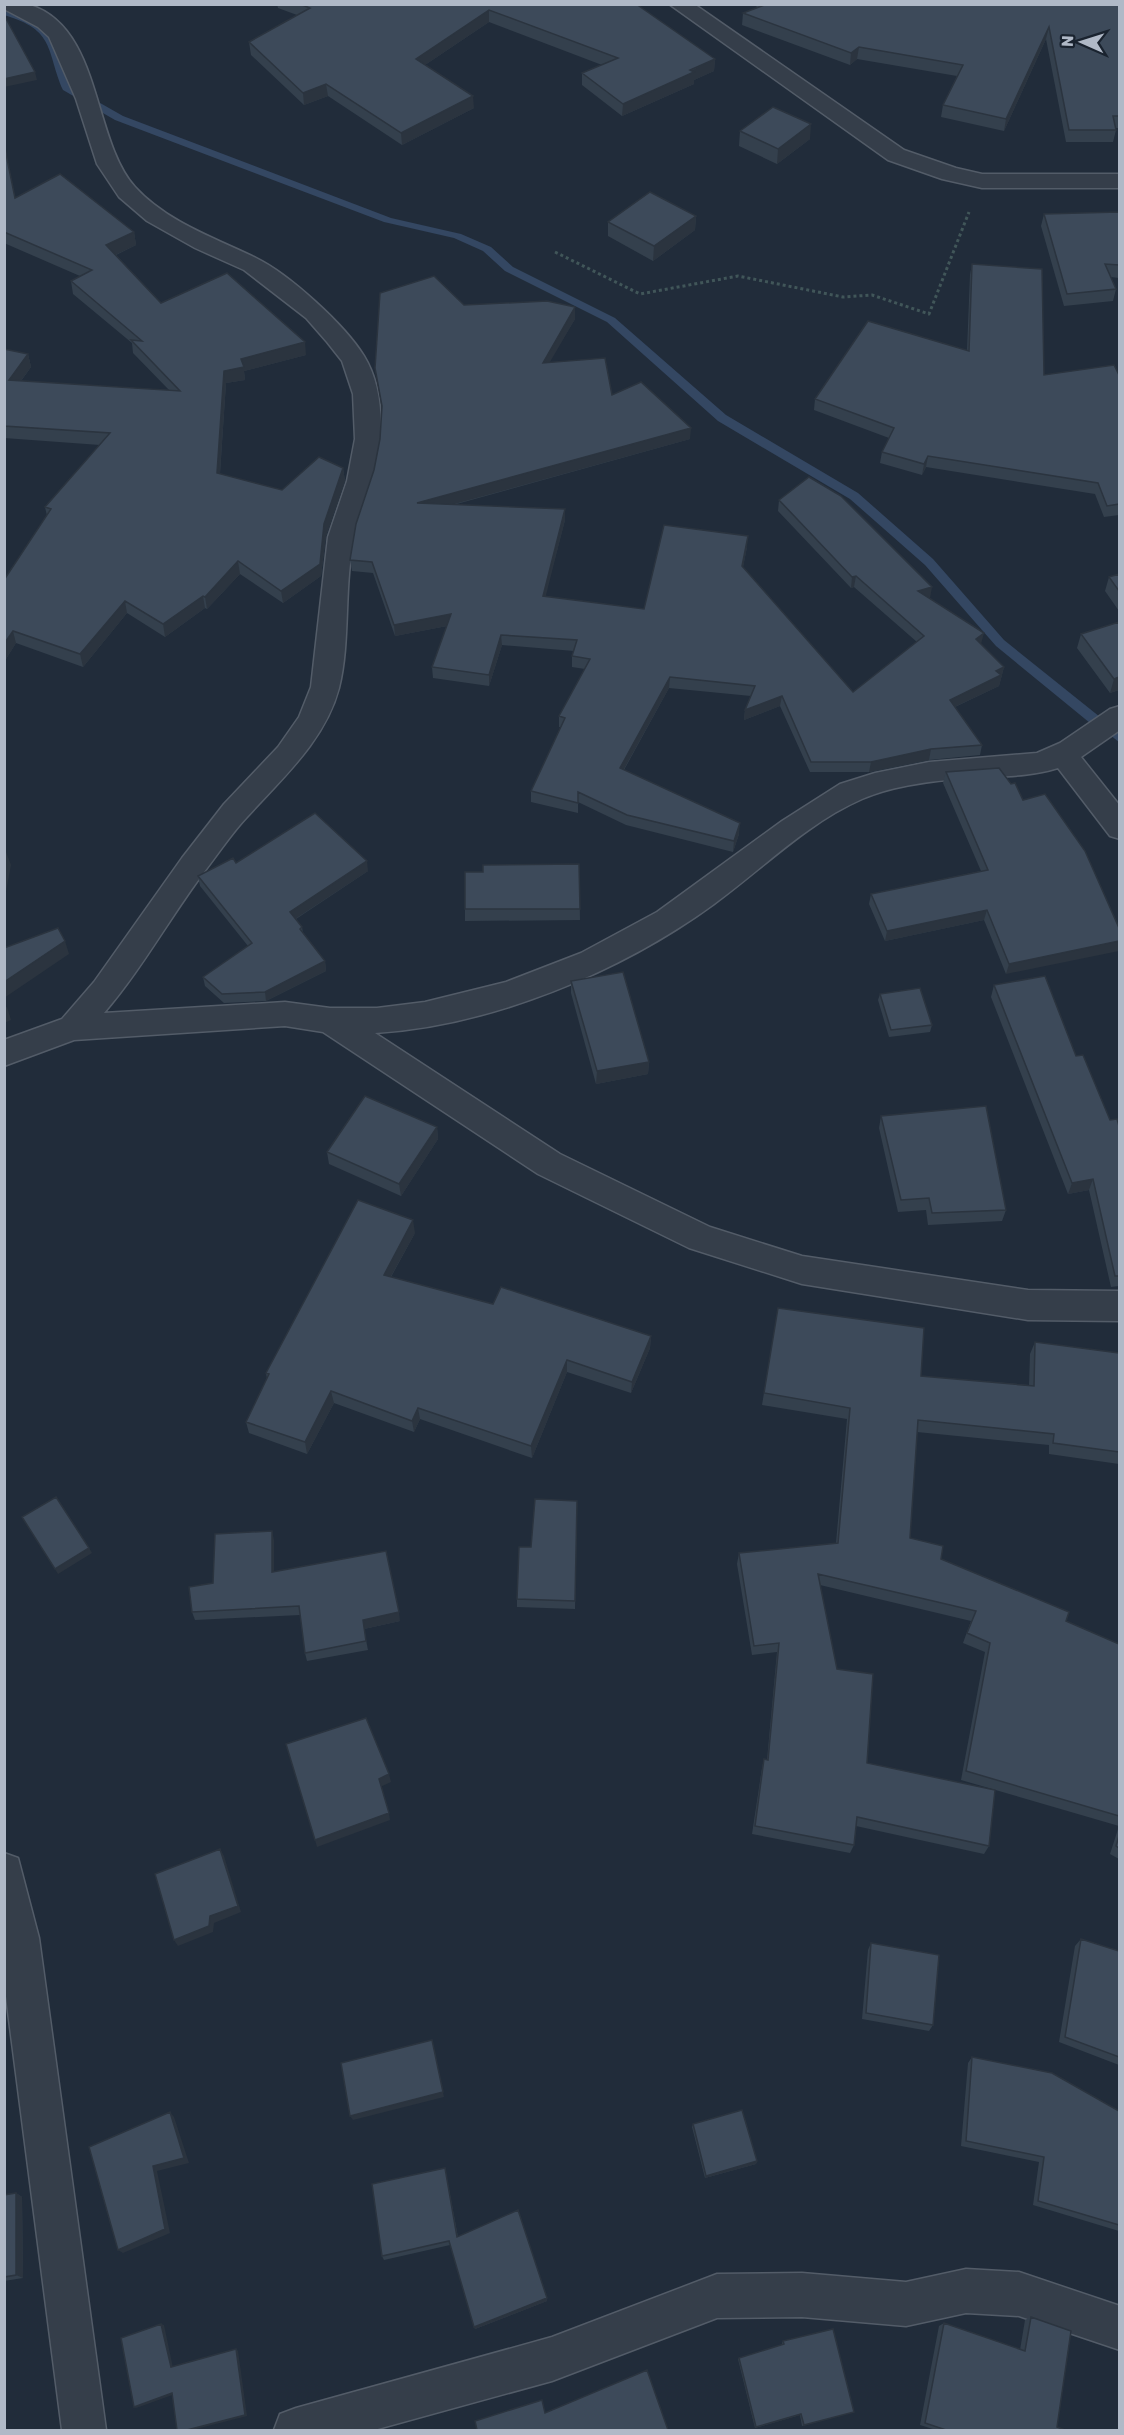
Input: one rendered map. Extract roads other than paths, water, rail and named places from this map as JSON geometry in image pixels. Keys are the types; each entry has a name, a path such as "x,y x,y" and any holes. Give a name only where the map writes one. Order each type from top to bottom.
{"street":[{"path":"11,4 46,22 58,34 87,99 108,164 127,192 155,216 203,243 252,265 315,313 354,359 366,394 368,439 360,481 341,537 325,687 312,720 288,754 234,812 199,857 105,991 73,1028"},
{"path":"679,4 896,155 950,174 982,181 1119,181"},
{"path":"4,1053 73,1028 285,1014 330,1020 383,1020 470,1006 609,955 700,899 789,830 852,791 913,776 973,767 1016,768 1040,763 1063,754 1119,717"},
{"path":"1063,754 1119,828"},
{"path":"330,1020 549,1164 701,1238 802,1270 1028,1305 1119,1306"},
{"path":"4,1872 19,1938 84,2430"},
{"path":"296,2430 552,2359 717,2296 802,2295 906,2304 966,2291 1019,2294 1119,2328"}],"waterway":[{"path":"4,12 27,20 44,33 59,58 67,88 119,118 388,220 457,236 487,249 509,269 611,320 722,418 854,496 929,562 1000,643 1095,720"},
{"path":"1115,734 1120,738"}]}
